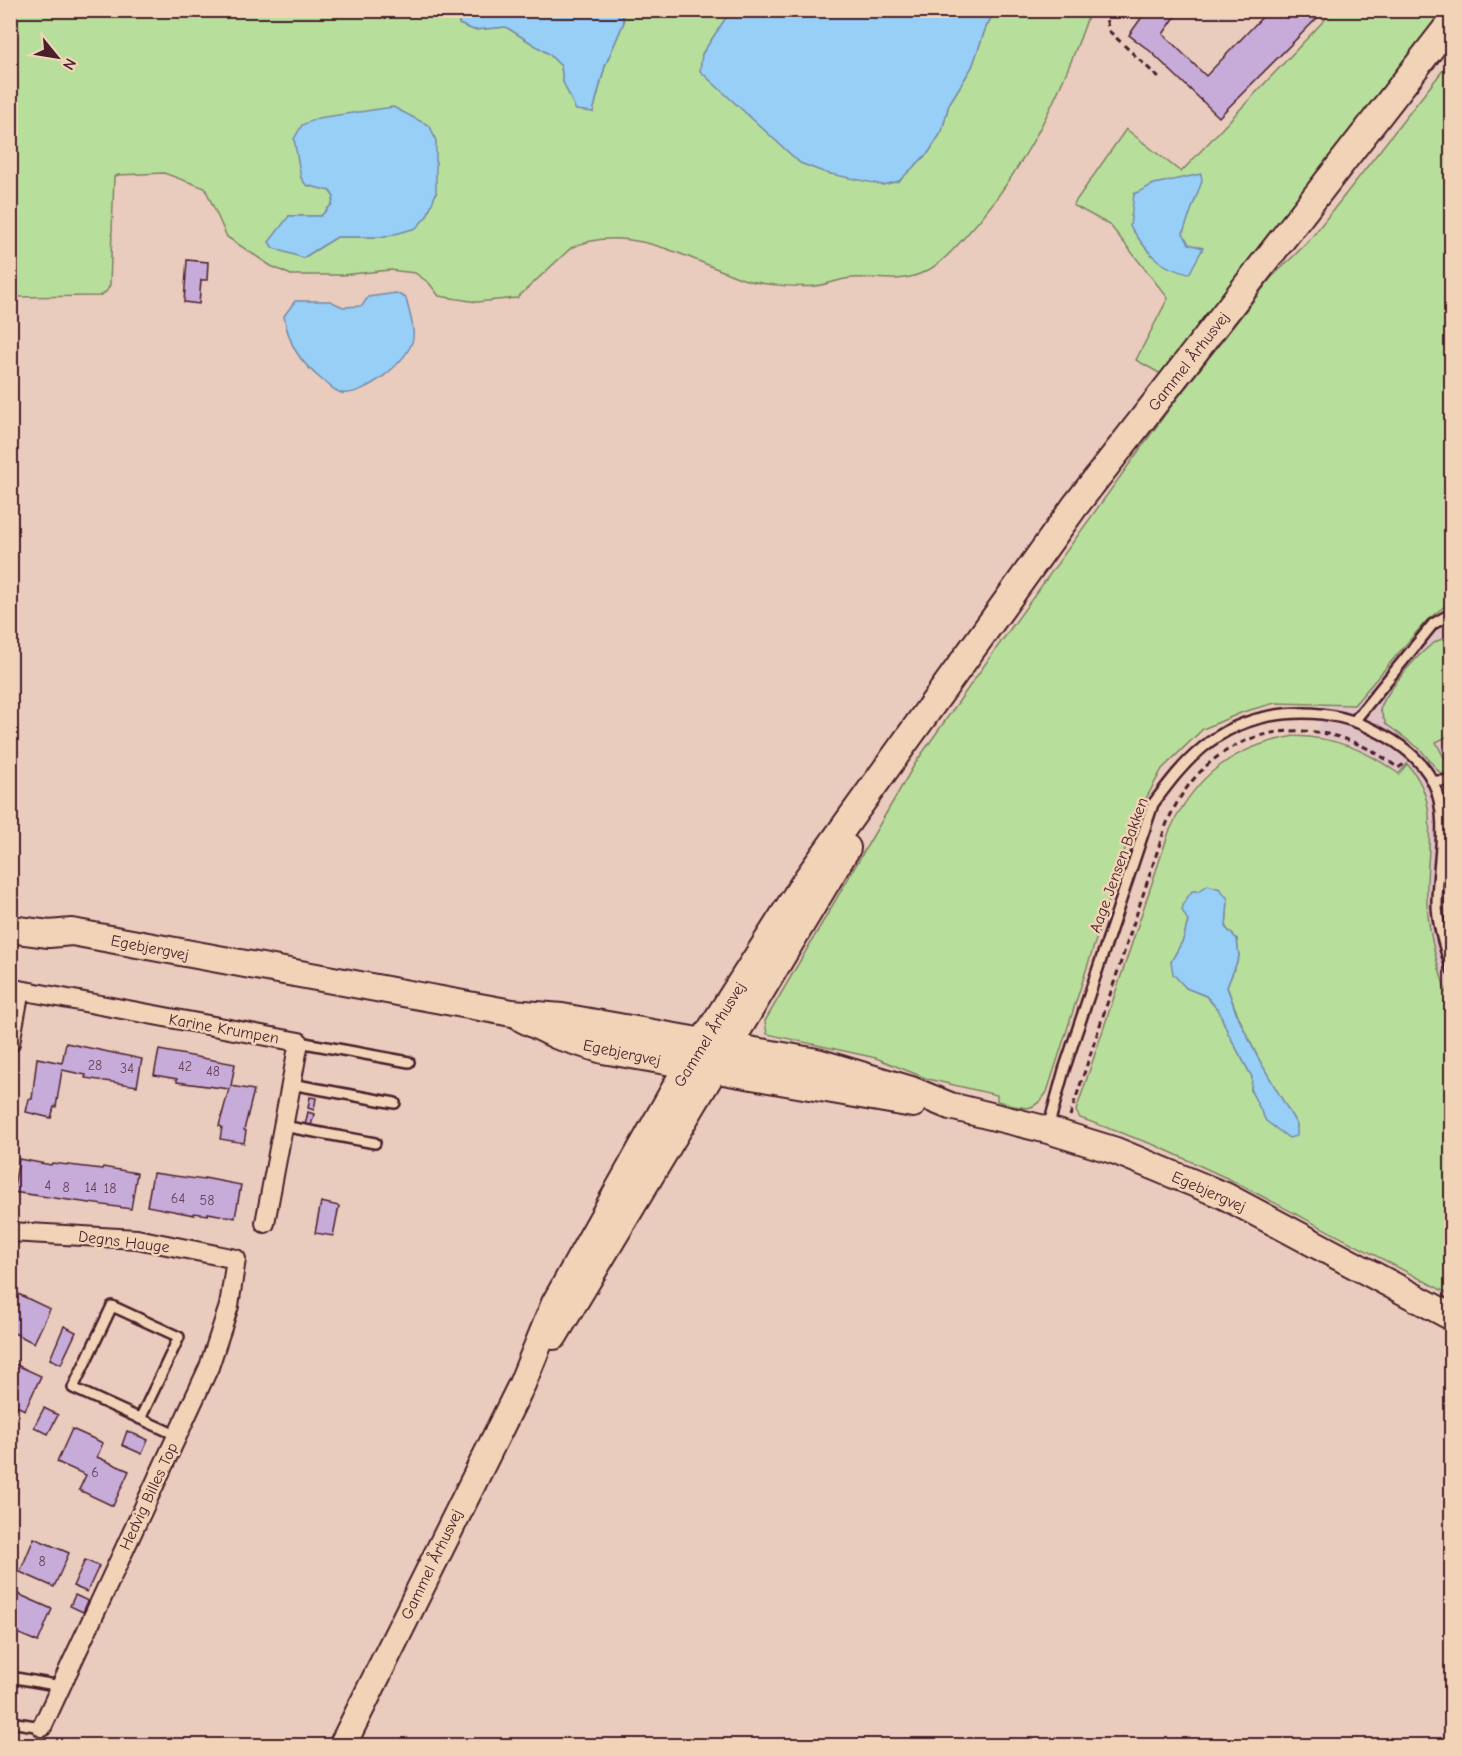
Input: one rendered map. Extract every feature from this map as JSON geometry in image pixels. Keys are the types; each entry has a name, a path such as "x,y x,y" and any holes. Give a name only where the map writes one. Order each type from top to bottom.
{"main road":[{"name":"Gammel Århusvej","path":"342,1746 522,1384 555,1303 688,1065 716,1042 806,880 1075,506 1452,21"},
{"name":"Egebjergvej","path":"10,914 52,923 72,932 512,1013 562,1017 716,1042 817,1062 911,1090 950,1106 1116,1151 1225,1196 1452,1317"},
{"name":"Egebjergvej","path":"10,929 49,934 72,932"},
{"name":"Egebjergvej","path":"512,1013 558,1036 603,1050 908,1104 950,1106"},
{"name":"Gammel Århusvej","path":"522,1384 572,1308 714,1070 716,1042"}],"street":[{"name":"Karine Krumpen","path":"10,1043 15,990 299,1042 265,1223"},
{"name":"Degns Hauge","path":"10,1233 137,1239 236,1259"},
{"name":"Hedvig Billes Top","path":"42,1727 209,1367 229,1306 236,1259"}],"lane":[{"path":"1355,720 1433,624 1452,613"},
{"name":"Aage Jensen Bakken","path":"1056,1133 1064,1071 1153,804 1189,760 1203,747 1230,729 1261,718 1289,713 1321,714 1355,720 1393,739 1415,757 1432,781 1442,811 1437,906 1452,970"},
{"path":"1432,781 1452,781"},
{"path":"299,1042 409,1062"},
{"path":"291,1084 395,1103"},
{"path":"283,1126 375,1143"},
{"path":"140,1419 179,1337 112,1306 73,1388 140,1419 176,1435"},
{"path":"10,1677 61,1686"},
{"path":"10,1722 42,1727"}],"path":[{"path":"1104,10 1109,31 1160,79"},
{"path":"1056,1133 1174,805 1203,769 1224,753 1247,741 1268,734 1292,730 1318,731 1342,736 1365,745 1398,768 1415,757"}],"shaded area":[{"path":"1451,528 1451,1087 1399,774 1348,743 1318,736 1329,664"}],"green space":[{"path":"10,11 461,11 459,24 474,30 506,27 549,54 561,66 563,82 593,112 605,66 624,22 621,11 731,11 702,54 899,180 929,152 942,131 949,104 972,67 986,27 995,11 1090,11 1053,102 1004,188 985,214 949,254 934,267 913,276 896,279 851,278 808,286 768,284 743,279 658,246 614,239 593,241 571,248 517,298 477,302 439,296 429,283 415,273 390,270 342,275 291,275 271,266 227,237 205,188 164,173 114,177 110,285 106,292 99,296 11,297","holes":["306,185 436,193 385,237 337,237 303,258 289,216 321,216 332,204 334,197 329,190"]},
{"path":"1333,11 1442,11 1161,374 1136,360 1168,298 1110,225 1073,205 1126,129 1181,172"},
{"path":"1451,60 1451,601 1426,621 1354,705 1275,703 1243,712 1203,729 1162,769 1134,821 1047,1092 1036,1104 1025,1108 1013,1106 997,1101 997,1095 928,1079 876,1058 767,1034 765,1021 916,762 1169,409 1271,278 1308,242"},
{"path":"1443,639 1451,642 1452,734 1436,742 1451,771 1441,774 1420,749 1386,724 1380,710 1389,692 1407,669 1427,649"},
{"path":"1294,736 1337,742 1374,758 1399,774 1407,764 1418,779 1425,796 1430,831 1428,917 1436,956 1451,1007 1451,1295 1231,1180 1157,1146 1080,1118 1076,1111 1169,832 1179,812 1204,779 1218,767 1234,756 1272,741","holes":["1228,899 1226,928 1237,939 1239,957 1227,987 1258,1058 1297,1125 1251,1092 1252,1077 1219,1011 1206,996 1186,988 1171,962 1183,940 1188,921"]},
{"path":"1452,798 1451,934 1448,900 1451,833 1449,799"}],"water":[{"path":"461,10 621,11 624,22 605,66 593,112 576,110 563,82 561,66 549,54 506,27 474,30 459,24"},
{"path":"731,10 995,11 986,27 972,67 949,104 942,131 929,152 899,181 883,185 826,173 800,163 700,71 702,54"},
{"path":"393,107 430,126 436,141 436,193 427,216 416,228 385,237 337,237 303,258 273,248 269,242 289,216 321,216 332,204 334,197 330,191 306,185 301,178 294,139 302,125 318,118"},
{"path":"1201,174 1202,181 1183,233 1189,244 1203,248 1189,274 1169,267 1154,258 1130,226 1134,194 1154,184"},
{"path":"396,293 406,298 413,338 404,357 395,367 373,383 350,393 338,392 314,373 296,352 284,316 295,301 330,301 343,307 362,306 368,297"},
{"path":"1208,885 1220,889 1228,899 1226,928 1237,939 1239,957 1227,987 1237,1015 1257,1056 1297,1125 1297,1136 1289,1138 1266,1121 1251,1091 1252,1077 1219,1011 1206,996 1186,988 1173,974 1171,962 1183,940 1188,921 1182,910 1184,902 1192,891 1199,891"}],"building":[{"path":"1147,10 1180,10 1163,34 1206,76 1269,10 1325,10 1219,117 1150,51 1129,35"},
{"path":"187,260 208,262 207,280 201,280 199,304 184,302"},
{"path":"66,1043 142,1059 137,1086 85,1078 86,1075 62,1070 56,1107 54,1107 51,1118 26,1112 29,1099 32,1099 37,1058 62,1063"},
{"path":"159,1050 235,1064 231,1086 254,1090 244,1130 246,1131 244,1143 220,1139 222,1127 219,1126 229,1089 177,1082 177,1079 154,1075"},
{"path":"310,1097 316,1098 314,1110 308,1108"},
{"path":"308,1112 314,1114 311,1126 305,1125"},
{"path":"19,1159 51,1165 52,1163 102,1169 103,1167 137,1173 131,1209 13,1192"},
{"path":"153,1173 204,1180 204,1178 241,1185 235,1218 208,1213 208,1215 194,1213 194,1215 147,1206"},
{"path":"321,1202 339,1206 333,1236 315,1233"},
{"path":"16,1293 50,1309 34,1343 10,1331 10,1305"},
{"path":"64,1326 76,1332 61,1364 50,1359"},
{"path":"10,1362 41,1376 25,1410 10,1403"},
{"path":"44,1408 58,1415 48,1434 34,1427"},
{"path":"72,1429 103,1443 97,1457 129,1471 113,1506 79,1490 86,1475 57,1462"},
{"path":"127,1431 148,1440 142,1454 122,1445"},
{"path":"34,1538 69,1553 54,1587 20,1572"},
{"path":"85,1560 99,1566 87,1592 73,1586"},
{"path":"18,1594 52,1609 38,1642 10,1630 10,1608"},
{"path":"75,1595 88,1601 83,1612 70,1606"}]}
